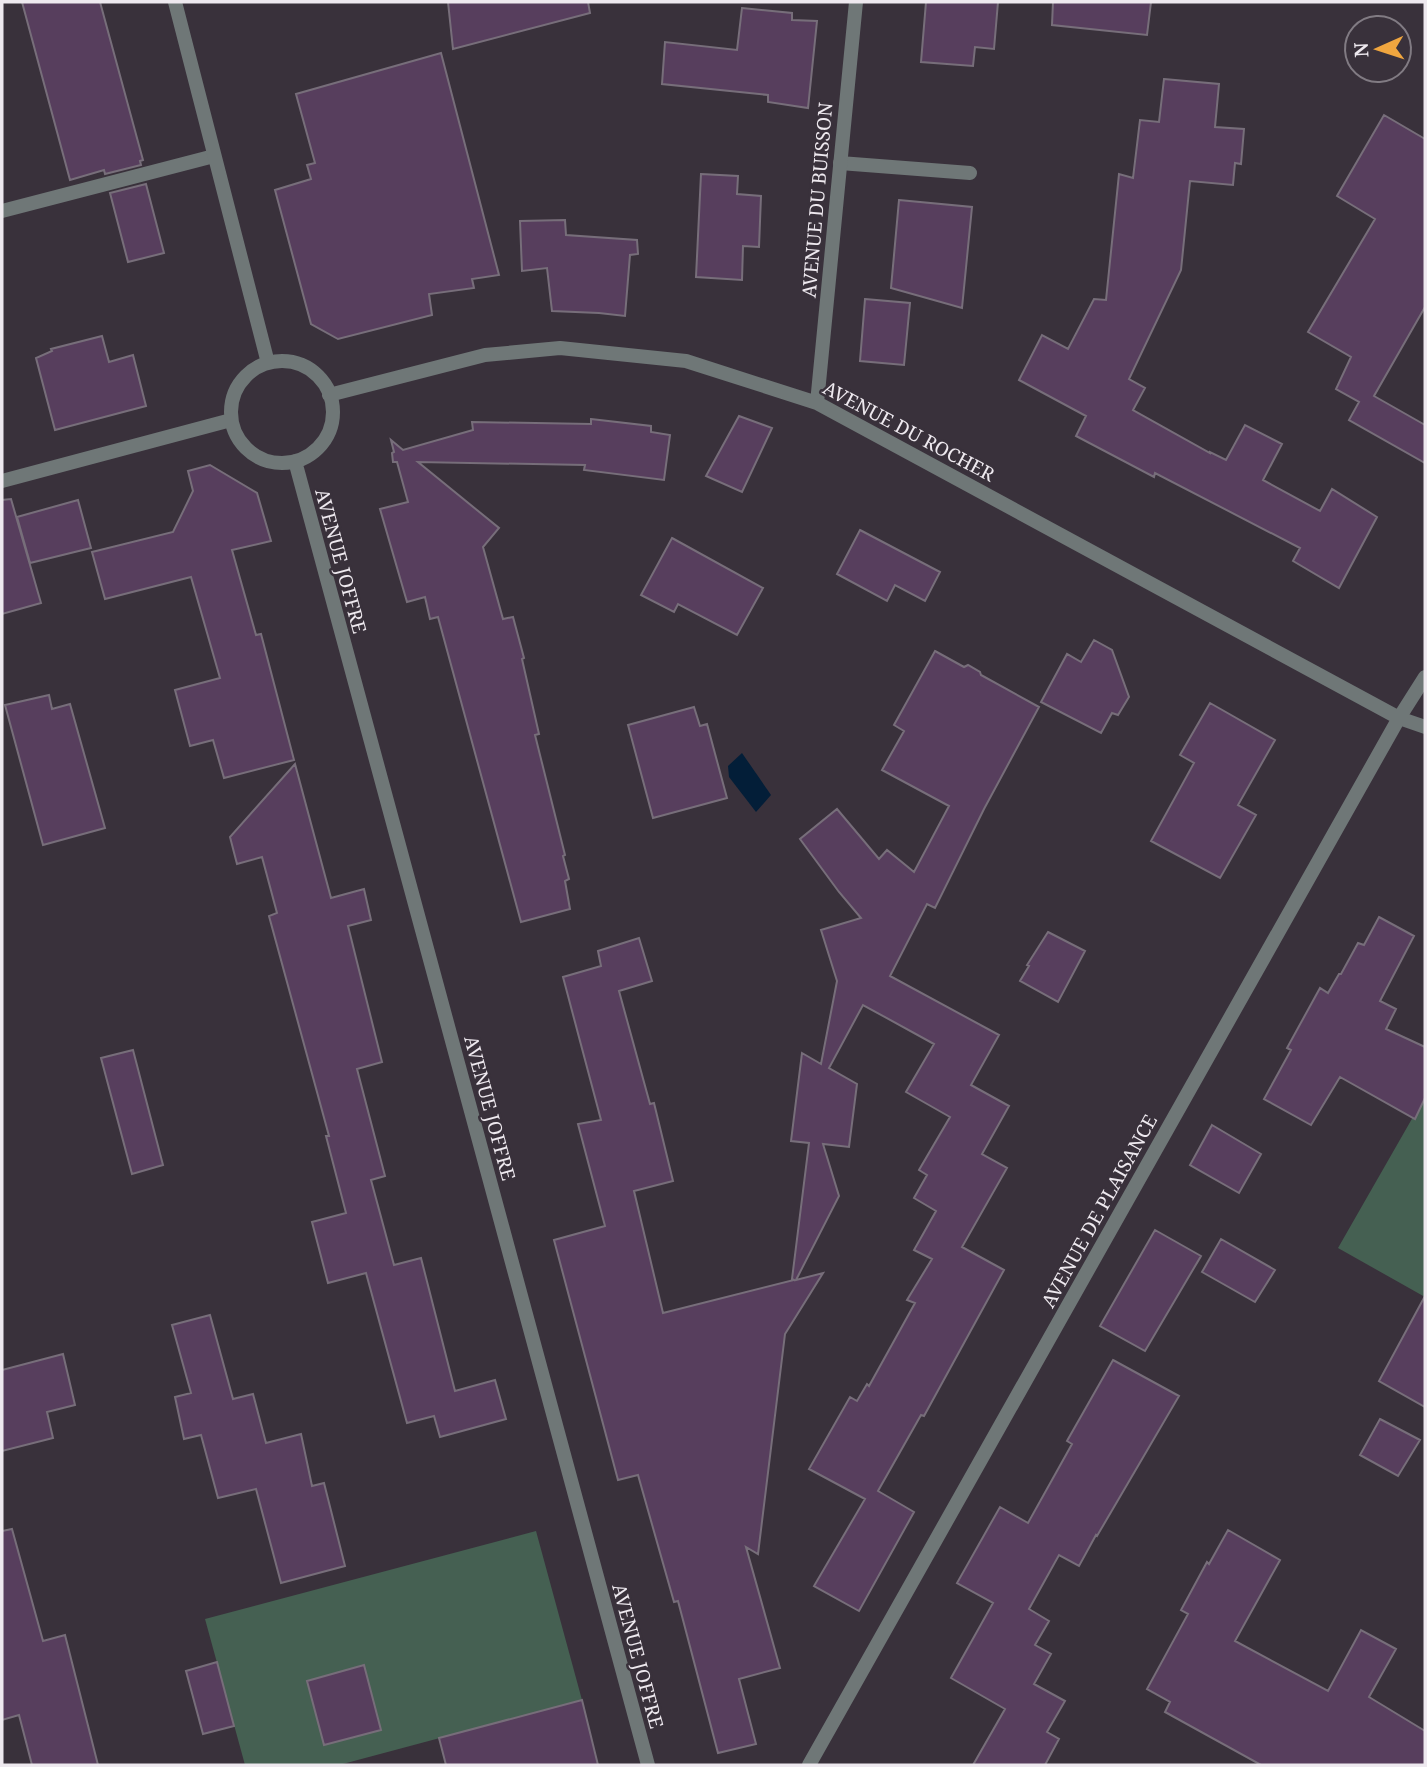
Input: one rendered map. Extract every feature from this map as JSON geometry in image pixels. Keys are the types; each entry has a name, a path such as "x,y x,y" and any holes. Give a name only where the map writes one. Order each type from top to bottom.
{"street":[{"path":"175,2 268,363"},
{"name":"AVENUE DU BUISSON","path":"817,402 856,2"},
{"path":"2,211 214,156"},
{"path":"840,163 970,173"},
{"name":"AVENUE DU ROCHER","path":"329,395 485,355 560,348 686,361 817,402 1399,718 1425,727"},
{"path":"275,360 295,362 313,371 327,386 329,395 333,405 331,424 324,440 312,453 295,461 278,463 261,459 248,450 237,437 231,420 232,400 240,381 255,367 275,360"},
{"path":"2,481 231,420"},
{"name":"AVENUE JOFFRE","path":"295,461 648,1765"},
{"name":"AVENUE DE PLAISANCE","path":"809,1765 1399,718 1425,677"}],"green space":[{"path":"1425,1096 1425,1297 1338,1248"},
{"path":"536,1531 582,1700 339,1765 245,1765 205,1619"}],"water":[{"path":"742,753 771,795 756,812 729,777 728,766"}],"building":[{"path":"22,2 100,2 143,160 140,161 141,165 105,174 104,170 70,180"},
{"path":"448,2 588,2 590,13 453,49"},
{"path":"926,2 998,2 994,49 975,47 973,66 921,62"},
{"path":"1053,2 1151,2 1147,35 1052,25"},
{"path":"742,8 792,13 792,20 817,21 808,108 768,102 768,95 662,84 665,42 737,50"},
{"path":"441,53 499,275 472,279 474,288 429,294 432,315 338,339 311,324 275,190 311,179 307,165 315,163 296,94"},
{"path":"1164,79 1219,84 1215,127 1244,129 1241,164 1235,163 1233,185 1190,181 1181,270 1129,379 1145,388 1133,410 1226,460 1245,425 1282,444 1263,480 1320,511 1332,489 1377,517 1339,588 1293,561 1300,548 1155,473 1154,477 1076,436 1086,416 1019,380 1042,335 1068,349 1094,299 1106,300 1119,174 1133,178 1140,120 1159,122"},
{"path":"1384,115 1425,139 1425,307 1374,396 1425,425 1425,463 1349,420 1359,402 1336,389 1351,357 1308,332 1375,219 1337,196"},
{"path":"701,174 738,176 737,194 761,196 759,247 743,246 742,280 696,277"},
{"path":"146,184 164,253 128,262 110,193"},
{"path":"899,200 972,207 962,308 891,288"},
{"path":"565,220 566,235 637,240 638,254 630,255 625,316 552,311 547,268 522,271 520,221"},
{"path":"865,299 910,303 904,365 860,361"},
{"path":"102,336 109,362 133,355 146,406 55,430 36,358 52,351 51,349"},
{"path":"739,416 772,428 742,492 706,476"},
{"path":"591,419 651,426 651,432 670,435 664,480 584,470 585,465 418,462 499,528 483,547 503,619 513,617 524,658 522,659 539,734 535,735 569,879 565,881 570,909 521,922 438,617 430,619 425,597 407,602 380,509 408,502 397,462 393,462 391,440 403,450 473,430 472,422 591,424"},
{"path":"210,465 257,493 271,541 232,550 256,635 261,634 294,760 224,778 213,740 190,746 175,690 220,678 191,577 105,599 92,552 173,532 193,491 188,471"},
{"path":"11,499 41,603 2,614 2,500"},
{"path":"78,500 91,548 30,563 17,517"},
{"path":"860,530 940,572 925,601 895,585 887,601 837,574"},
{"path":"672,538 763,588 737,635 678,604 674,612 641,595"},
{"path":"1094,640 1112,650 1129,697 1118,715 1112,713 1101,733 1041,702 1067,654 1081,662"},
{"path":"935,651 964,667 968,665 1039,707 935,908 927,904 890,976 999,1035 971,1085 1009,1106 982,1154 1007,1168 962,1247 1004,1270 924,1416 921,1415 878,1491 914,1512 859,1611 814,1586 865,1499 809,1469 850,1397 857,1401 867,1384 869,1386 915,1303 907,1300 932,1259 914,1250 936,1211 914,1198 927,1175 919,1170 950,1117 906,1092 934,1044 863,1005 829,1068 857,1084 849,1147 823,1144 839,1196 796,1280 823,1273 785,1334 758,1554 746,1547 780,1668 739,1679 756,1744 718,1753 678,1601 674,1602 638,1475 618,1480 554,1240 605,1226 578,1124 601,1120 563,977 601,966 598,951 639,938 652,981 619,991 650,1104 654,1103 673,1181 634,1191 663,1313 794,1280 809,1143 791,1141 802,1053 821,1064 837,981 821,930 861,918 800,839 837,809 879,859 887,850 914,872 949,806 882,770 904,731 894,725"},
{"path":"49,695 52,709 70,704 105,828 43,845 5,705"},
{"path":"1210,703 1275,740 1238,805 1256,815 1220,878 1151,841 1194,763 1180,755"},
{"path":"694,707 700,726 707,724 727,798 653,818 628,725"},
{"path":"295,764 331,898 364,889 371,920 348,926 382,1062 357,1069 385,1176 371,1180 394,1265 421,1258 455,1391 495,1380 506,1419 440,1437 434,1416 407,1423 366,1273 328,1283 312,1222 346,1213 326,1136 329,1136 269,916 277,913 262,857 237,864 230,837"},
{"path":"1379,917 1414,936 1380,1001 1396,1009 1386,1029 1425,1047 1425,1098 1415,1119 1340,1077 1311,1125 1264,1099 1291,1050 1287,1048 1320,988 1328,993 1358,943 1364,945"},
{"path":"1048,932 1085,951 1058,1002 1020,981"},
{"path":"133,1050 163,1165 132,1174 101,1058"},
{"path":"1212,1125 1261,1154 1239,1193 1190,1165"},
{"path":"1155,1230 1201,1256 1145,1351 1100,1326"},
{"path":"1221,1239 1275,1270 1255,1302 1202,1272"},
{"path":"1425,1296 1425,1407 1379,1381"},
{"path":"210,1315 233,1399 253,1394 266,1443 301,1434 312,1486 324,1483 345,1566 281,1583 256,1489 218,1498 201,1435 184,1439 175,1397 191,1393 172,1325"},
{"path":"63,1354 75,1405 47,1412 53,1438 2,1451 2,1370"},
{"path":"1113,1360 1179,1396 1079,1566 1059,1555 1029,1609 1049,1621 1035,1645 1051,1654 1034,1684 1065,1701 1047,1732 1059,1739 1045,1765 973,1765 1005,1709 951,1678 993,1603 957,1583 1000,1507 1028,1523 1072,1444 1067,1441"},
{"path":"1380,1419 1420,1440 1398,1476 1360,1455"},
{"path":"12,1529 43,1641 65,1635 98,1765 32,1765 19,1715 2,1720 2,1531"},
{"path":"1228,1530 1280,1560 1235,1641 1328,1691 1361,1630 1396,1649 1369,1697 1425,1731 1425,1765 1261,1765 1165,1712 1170,1702 1147,1689 1188,1614 1181,1610"},
{"path":"217,1662 234,1726 203,1734 186,1671"},
{"path":"364,1665 381,1730 324,1745 307,1681"},
{"path":"582,1700 598,1765 446,1765 439,1738"}]}
